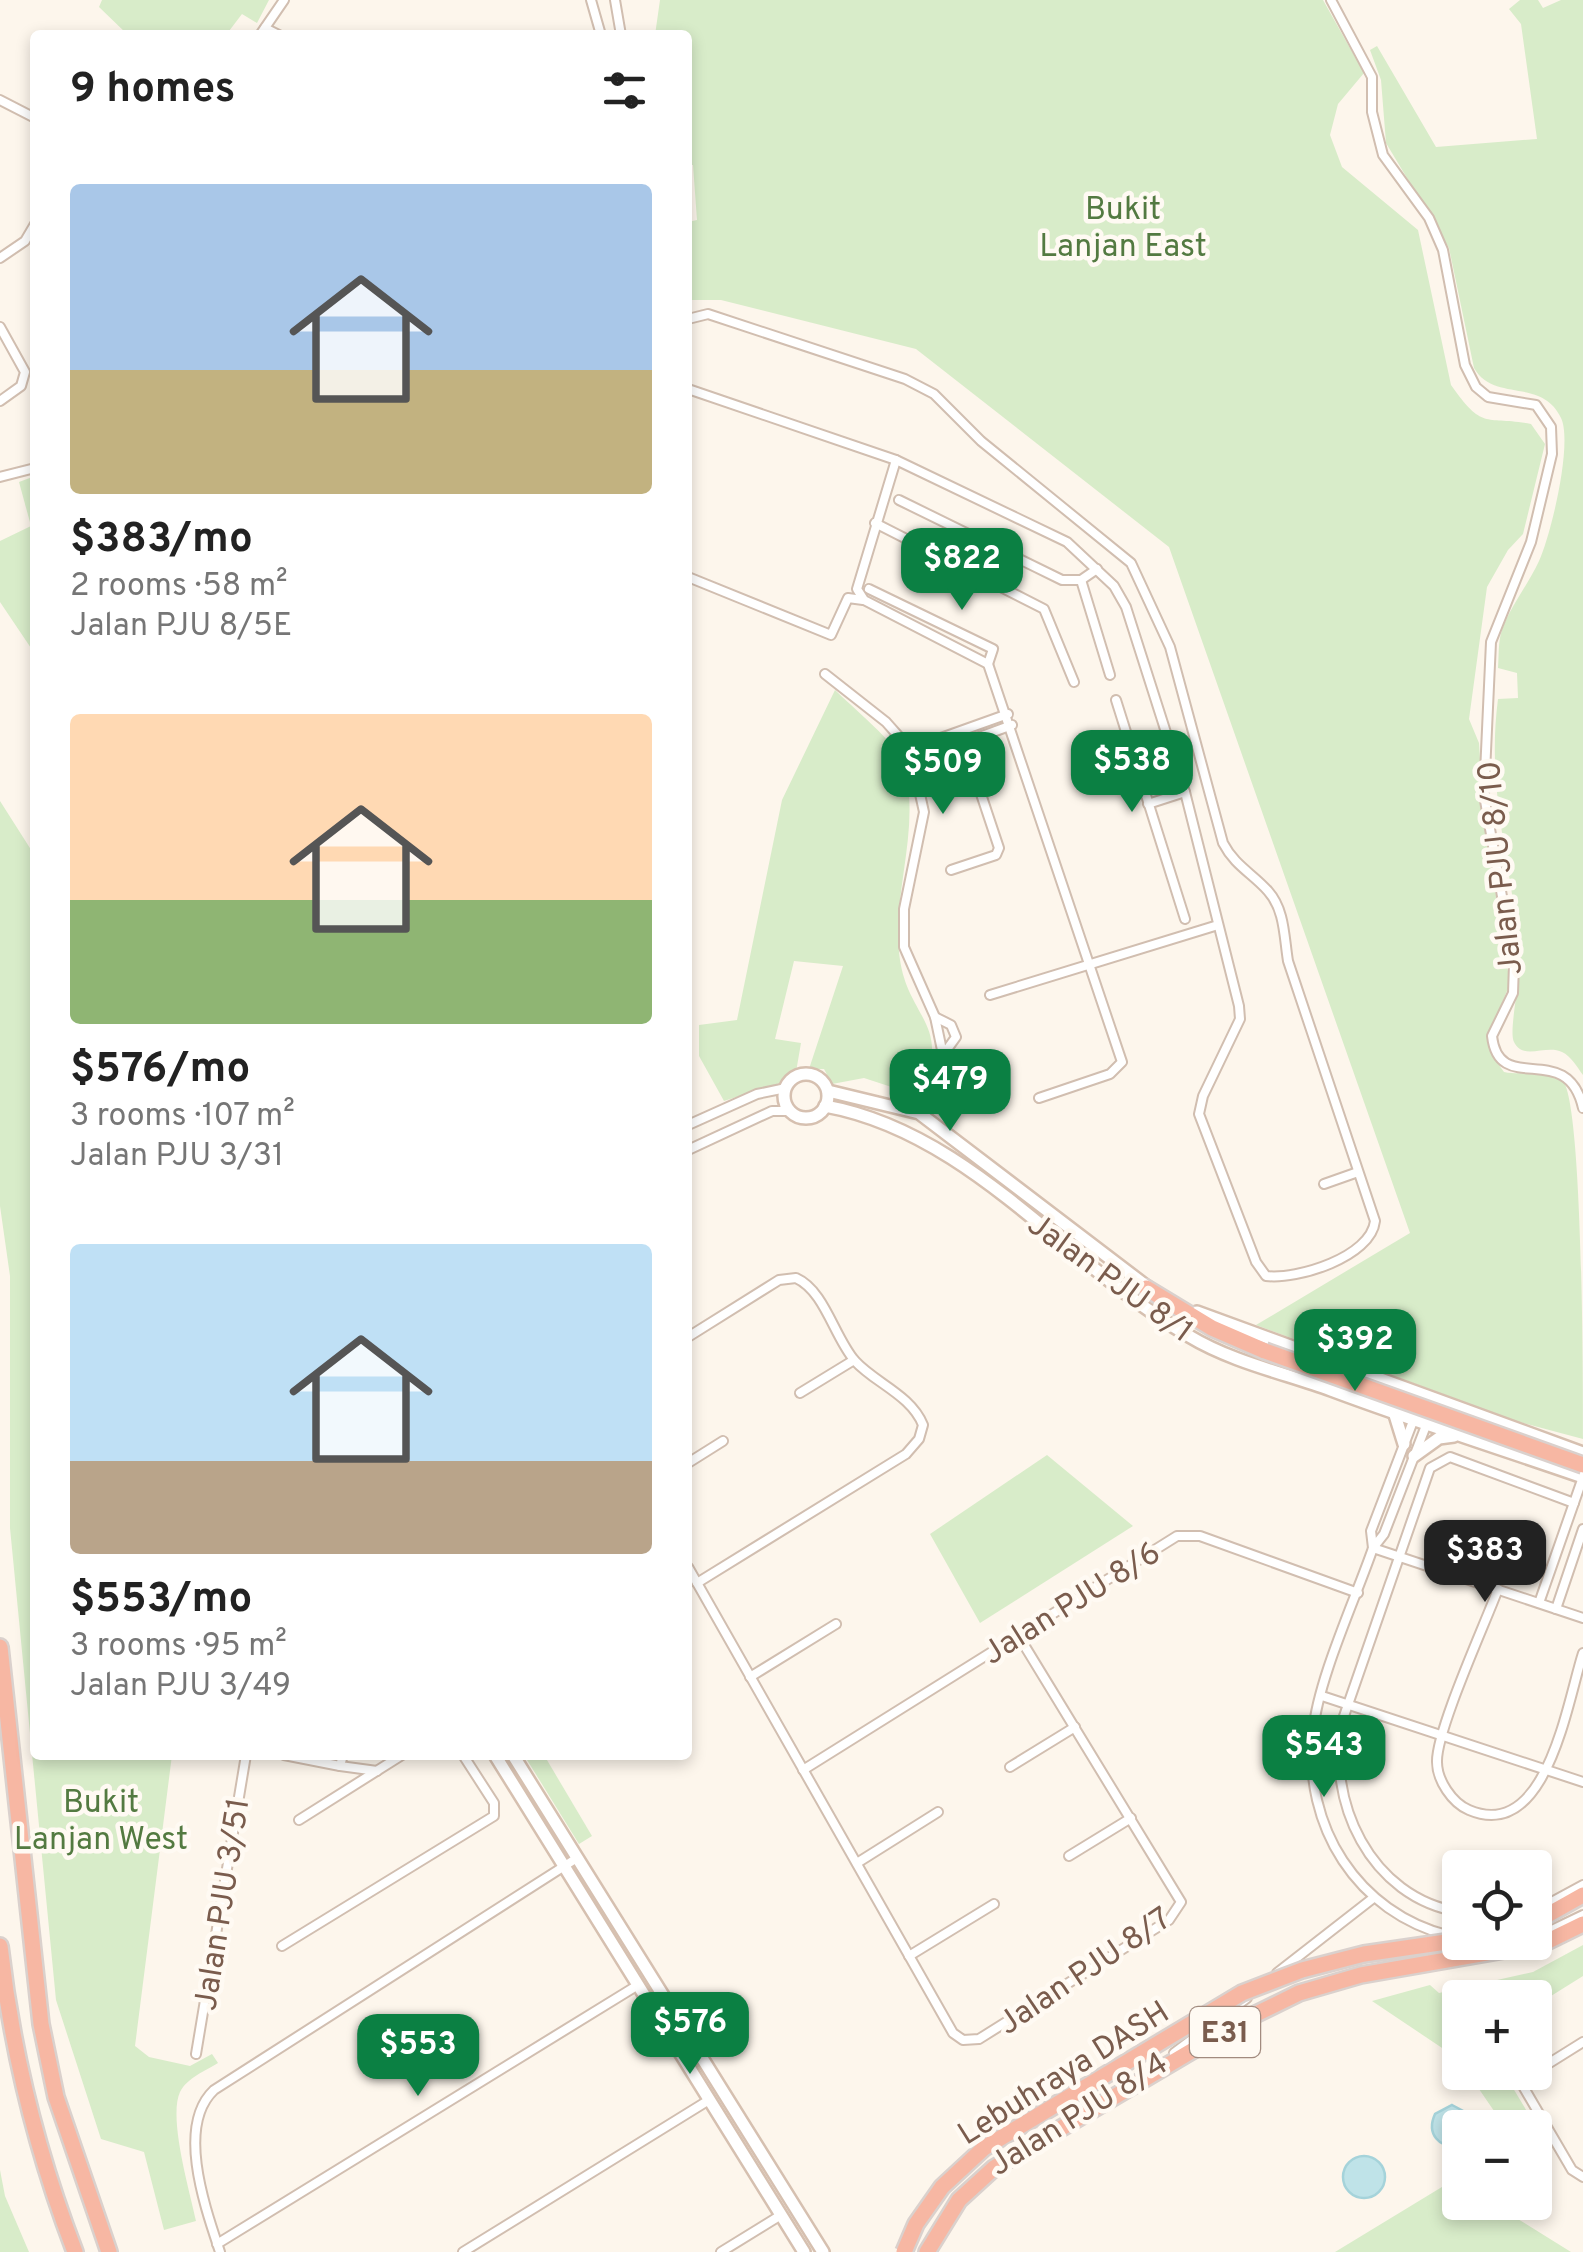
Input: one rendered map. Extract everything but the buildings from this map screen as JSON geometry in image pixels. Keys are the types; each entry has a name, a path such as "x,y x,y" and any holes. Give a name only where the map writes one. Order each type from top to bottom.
{"highway":[{"path":"1146,1288 1212,1328 1265,1351 1583,1465"},
{"path":"0,1646 41,2024 56,2096 108,2252"},
{"path":"1552,1913 1583,1896"},
{"name":"Lebuhraya DASH","path":"927,2252 959,2200 994,2168 1244,2020 1299,1993 1361,1975 1544,1943 1583,1924"},
{"name":"Lebuhraya DASH","path":"904,2252 916,2224 942,2187 984,2148 1242,1993 1302,1970 1364,1954 1442,1942"},
{"path":"0,1946 9,2023 25,2096 75,2252"}],"main road":[{"path":"808,1074 820,1080 828,1091 825,1106 813,1116 790,1111 785,1100 786,1088 795,1078 808,1074"},
{"name":"Jalan PJU 8/1","path":"828,1091 919,1114 1146,1288 1206,1316 1422,1398 1583,1453"},
{"name":"Jalan PJU 8/1","path":"825,1106 881,1121 961,1162 1121,1291 1190,1338 1395,1415 1583,1477"},
{"path":"1041,1229 1052,1216"},
{"path":"1395,1415 1404,1444"},
{"path":"1414,1456 1439,1438 1463,1436"},
{"path":"498,1760 804,2252"},
{"path":"516,1760 823,2252"}],"street":[{"path":"263,30 284,0"},
{"path":"592,0 600,30"},
{"path":"615,0 620,30"},
{"name":"Jalan PJU 8/10","path":"1331,0 1372,76 1372,112 1383,155 1429,218 1443,250 1469,376 1488,398 1536,404 1551,427 1552,454 1531,542 1491,642 1484,796 1514,964 1513,993 1492,1036 1498,1057 1510,1068 1556,1069 1568,1078 1583,1108"},
{"path":"0,100 30,115"},
{"path":"0,258 25,241 30,232"},
{"path":"692,318 708,314 905,379 934,394 981,441 1131,564 1170,647 1223,843 1232,860 1268,890 1278,906 1288,961 1375,1221 1369,1240 1344,1258 1266,1276 1256,1262 1200,1114 1202,1096 1240,1019 1186,792 1126,607 1098,569 1067,542 896,460 692,390"},
{"path":"0,328 26,372 21,386 0,401"},
{"path":"864,600 856,583 896,460"},
{"path":"0,477 30,469"},
{"path":"900,500 1062,580 1080,580 1098,569"},
{"path":"875,524 1044,609 1074,682"},
{"path":"692,578 831,635 848,598 864,600 988,664"},
{"path":"1080,580 1110,675"},
{"path":"869,589 993,649 988,664 1008,714 1122,1062 1110,1074 1039,1098"},
{"path":"825,674 886,722 910,749 924,812 904,909 904,947 935,1017 942,1054"},
{"path":"1116,700 1184,919"},
{"path":"910,749 1008,714"},
{"path":"914,762 1012,726"},
{"path":"950,870 996,855 999,848 964,743"},
{"path":"1148,804 1186,792"},
{"path":"990,995 1218,925"},
{"path":"919,1114 942,1054 953,1044 955,1031 935,1017"},
{"path":"692,1123 757,1094 786,1088"},
{"path":"692,1148 772,1112 790,1111"},
{"path":"1324,1184 1358,1172"},
{"path":"692,1335 788,1276 810,1288 854,1360 920,1418 922,1432 915,1445 697,1584"},
{"path":"800,1393 854,1360"},
{"path":"1422,1398 1414,1456 1384,1534 1373,1548 1322,1696 1312,1756 1319,1814 1337,1852 1372,1898 1421,1929 1442,1934"},
{"path":"1373,1548 1371,1531 1404,1444 1436,1401"},
{"path":"692,1460 723,1441"},
{"path":"1442,1906 1382,1871 1353,1829 1339,1786 1335,1754 1347,1704 1430,1468 1450,1457 1574,1502"},
{"path":"1539,1604 1583,1477"},
{"path":"1556,1609 1583,1529"},
{"name":"Jalan PJU 8/6","path":"804,1770 1188,1533 1358,1593"},
{"path":"1373,1548 1583,1618"},
{"name":"Jalan PJU 8/7","path":"692,1575 958,2038 979,2040 1176,1915 1178,1894 1018,1636"},
{"path":"1498,1589 1436,1756 1440,1778 1468,1810 1491,1814 1518,1808 1535,1793 1583,1653"},
{"path":"750,1677 836,1624"},
{"path":"1322,1696 1583,1782"},
{"path":"1010,1768 1075,1727"},
{"name":"Jalan PJU 3/51","path":"196,2054 245,1760"},
{"path":"309,1760 377,1771"},
{"path":"340,1766 342,1760"},
{"path":"299,1820 394,1760"},
{"path":"282,1946 494,1816 494,1803 466,1760"},
{"path":"856,1864 938,1812"},
{"path":"1069,1856 1131,1818"},
{"path":"577,1858 214,2090 199,2104 195,2119 201,2184 218,2248 638,1985"},
{"path":"1552,1902 1583,1885"},
{"name":"Jalan PJU 8/4","path":"973,2180 1041,2132 1186,2045 1372,1898"},
{"path":"909,1956 994,1904"},
{"path":"1552,1930 1583,1915"},
{"path":"1552,2061 1583,2042"},
{"path":"1525,2090 1572,2170 1583,2177"},
{"path":"463,2252 709,2100"},
{"path":"1572,2170 1583,2163"},
{"path":"720,2252 781,2214"}],"green space":[{"path":"102,0 269,0 257,23 242,14 230,30 123,30 99,7"},
{"name":"Bukit Lanjan East","path":"660,0 1323,0 1364,73 1338,104 1330,135 1342,167 1418,230 1451,385 1479,416 1531,424 1545,444 1523,534 1508,550 1487,587 1469,719 1479,743 1484,820 1510,984 1489,1033 1493,1057 1504,1072 1557,1077 1563,1081 1570,1101 1578,1191 1583,1439 1516,1421 1256,1325 1410,1233 1169,547 916,349 721,300 692,300 692,221 697,220 692,165 692,30 656,30"},
{"path":"1520,0 1538,0 1543,8 1561,0 1583,0 1583,1075 1562,1052 1523,1050 1514,1042 1520,952 1495,764 1498,699 1518,698 1517,673 1498,668 1501,634 1544,548 1559,489 1564,430 1553,406 1542,398 1493,385 1474,368 1449,248 1386,143 1381,80 1370,50 1377,46 1436,147 1537,139 1521,24 1509,9"},
{"path":"30,478 30,522 19,482"},
{"path":"30,526 30,647 0,602 0,541"},
{"path":"835,690 883,735 903,762 910,812 899,911 900,960 931,1038 929,1072 919,1096 864,1078 832,1084 824,1069 809,1069 843,966 794,961 775,1039 801,1043 796,1072 783,1082 724,1101 699,1056 699,1025 737,1020 782,800"},
{"name":"Bukit Lanjan West","path":"0,801 30,848 30,1733 10,1528 10,1276 0,1206"},
{"path":"1047,1455 1133,1526 980,1623 930,1534"},
{"name":"Bukit Lanjan West","path":"33,1760 171,1760 135,2046 149,2057 190,2066 212,2054 218,2063 187,2083 177,2104 181,2155 196,2221 164,2230 144,2152 101,2139 56,2000"},
{"path":"527,1760 547,1760 592,1836 579,1844"},
{"path":"1583,1945 1583,1976 1552,1995 1552,1980 1497,1980 1533,1972"},
{"path":"1430,1985 1442,1992 1442,2048 1372,2001"},
{"path":"1480,2090 1514,2090 1526,2110 1493,2110"},
{"path":"0,2170 5,2196 29,2252 0,2252"},
{"path":"1442,2187 1442,2220 1519,2220 1571,2252 1335,2252"}],"water":[{"path":"1442,2110 1442,2143 1433,2134 1435,2114"},
{"path":"1364,2156 1379,2162 1385,2177 1379,2192 1364,2198 1349,2192 1343,2177 1349,2162"}]}
